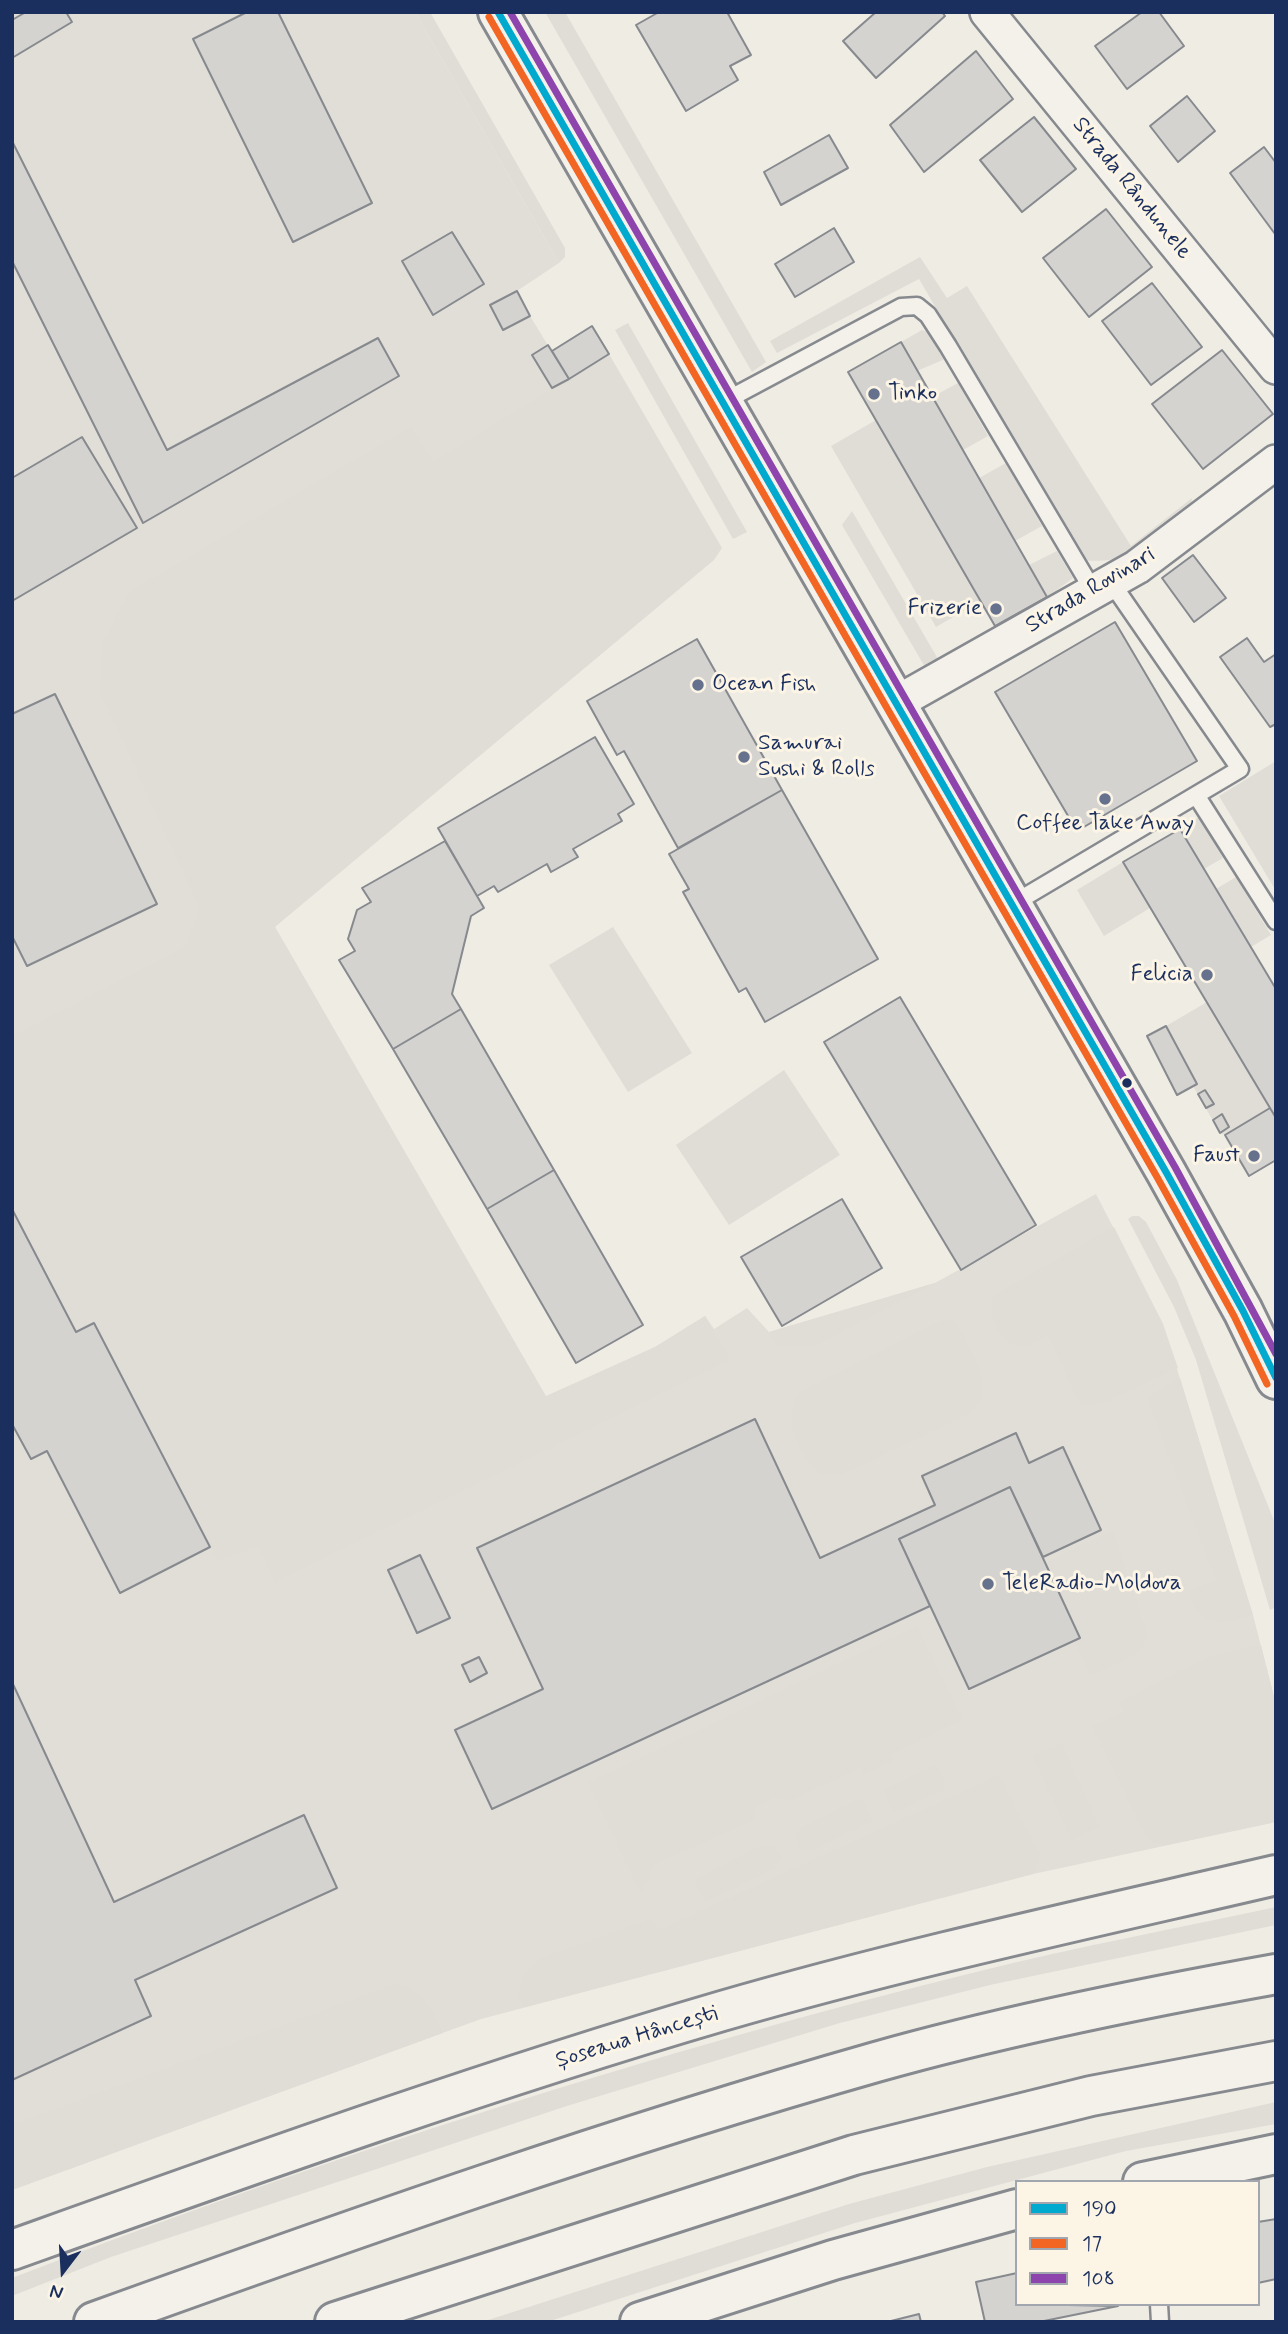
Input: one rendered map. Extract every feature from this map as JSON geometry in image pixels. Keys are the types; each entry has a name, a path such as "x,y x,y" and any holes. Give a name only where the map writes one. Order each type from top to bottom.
{"main road":[{"path":"498,12 1271,1357"},
{"name":"Șoseaua Hâncești","path":"12,2250 491,2084 721,2012 896,1963 1276,1875"},
{"path":"94,2322 423,2204 843,2072 1051,2020 1276,1974"},
{"path":"335,2322 854,2155 1091,2096 1276,2061"},
{"path":"1152,2180 1276,2154"},
{"path":"640,2322 833,2260 1015,2210"}],"street":[{"name":"Strada Rândunele","path":"987,12 1276,367"},
{"name":"Strada Rovinari","path":"896,703 1138,567 1276,462"}],"lane":[{"path":"723,402 901,307 917,306 929,315 1102,587 1240,769 1011,905"},
{"path":"1196,795 1276,921"}],"shaded area":[{"path":"12,12 415,12 559,263 517,291 530,316 568,378 599,360 275,927 546,1397 655,1347 705,1316 714,1329 747,1308 769,1332 935,1283 1096,1194 1163,1324 1253,1615 1276,1705 1276,1822 1033,1874 481,2019 12,2190"},
{"path":"415,12 430,12 565,248 565,257 559,263"},
{"path":"545,12 565,12 766,362 752,372"},
{"path":"920,257 947,298 967,286 1131,546 1192,498 1191,510 1154,540 1130,554 1101,561 1083,560 919,279 777,353 770,341"},
{"path":"628,323 747,532 733,539 615,330"},
{"path":"922,330 928,332 945,359 917,371 901,342"},
{"path":"609,354 722,548 714,560 275,927 546,1396 655,1347 705,1316 730,1360 275,1582 258,1546 218,1561 94,1323 76,1332 12,1209 12,1037 186,946 200,908 100,691 102,645 129,592 411,427 433,462"},
{"path":"958,383 988,436 963,450 932,397"},
{"path":"876,420 981,601 936,627 831,446"},
{"path":"1006,463 1042,526 1015,541 979,478"},
{"path":"852,511 938,659 925,667 842,525"},
{"path":"1057,551 1073,578 1047,597 1029,565"},
{"path":"1276,761 1276,891 1219,796"},
{"path":"1199,817 1223,858 1204,869 1180,829"},
{"path":"1123,862 1150,908 1104,936 1077,890"},
{"path":"1236,877 1271,935 1251,947 1216,889"},
{"path":"613,927 692,1053 628,1092 549,965"},
{"path":"1207,1002 1270,1108 1225,1135 1220,1133 1193,1086 1197,1083 1166,1026"},
{"path":"784,1070 840,1155 729,1225 676,1145"},
{"path":"1139,1216 1146,1222 1177,1280 1273,1518 1276,1528 1276,1607 1270,1610 1196,1360 1174,1307 1128,1219"},
{"path":"1114,1227 1163,1324 1178,1368 1102,1403 1086,1406 1080,1403 1048,1335 1025,1346 1007,1341 993,1318 992,1301 995,1295"},
{"path":"935,1283 817,1345 776,1345 769,1332"},
{"path":"944,1319 954,1320 973,1355 982,1380 979,1403 970,1413 842,1475 821,1474 805,1457 794,1435 792,1412 801,1391"},
{"path":"1180,1378 1253,1615 1231,1621 1213,1621 1206,1618 1199,1612 1189,1591 1216,1580 1147,1397"},
{"path":"1112,1531 1148,1636 1140,1652 1092,1675 1074,1640 1080,1637 1045,1563"},
{"path":"917,1626 962,1720 890,1755 892,1761 864,1775 860,1768 790,1801 774,1798 756,1807 752,1821 653,1865 641,1893 588,1783"},
{"path":"1261,1645 1276,1705 1276,1822 1167,1845 1154,1843 1145,1835 1093,1726 1124,1712 1119,1702 1216,1654"},
{"path":"1061,1744 1099,1827 1072,1840 1033,1756"},
{"path":"936,1764 945,1783 943,1790 894,1813 883,1790"},
{"path":"999,1775 1040,1855 1033,1874 525,2007 518,1997 524,1974 541,1958 651,1919 659,1930"},
{"path":"861,1798 872,1821 813,1850 801,1850 796,1838 801,1827"},
{"path":"763,1845 776,1847 781,1858 775,1868 705,1902 694,1880"},
{"path":"1276,1907 1276,1925 990,1985 840,2023 570,2105 111,2257 12,2296 12,2278 131,2233 372,2148 615,2071 861,2001 984,1970"},
{"path":"394,1984 404,1985 419,1994 443,2033 12,2190 12,2125"},
{"path":"1276,2102 1276,2124 1126,2151 855,2223 547,2322 482,2322 849,2204 987,2167"}],"building":[{"path":"26,12 66,12 72,22 12,58 12,20"},
{"path":"247,12 278,12 372,203 293,242 193,39"},
{"path":"659,12 727,12 751,55 730,66 738,80 686,111 636,25"},
{"path":"876,12 942,12 945,16 876,78 843,41"},
{"path":"1142,12 1159,12 1184,46 1127,89 1095,46"},
{"path":"976,51 1013,99 924,172 890,125"},
{"path":"1187,96 1215,131 1178,162 1150,126"},
{"path":"1034,117 1076,169 1022,212 980,160"},
{"path":"829,135 848,168 781,205 764,172"},
{"path":"12,141 167,450 378,338 399,376 143,523 12,261"},
{"path":"1264,147 1276,163 1275,234 1230,173"},
{"path":"1106,209 1152,267 1089,317 1043,258"},
{"path":"834,228 854,262 795,297 775,264"},
{"path":"452,232 484,284 433,315 402,261"},
{"path":"1152,283 1202,347 1151,385 1102,321"},
{"path":"517,291 530,316 503,330 490,305"},
{"path":"592,326 609,354 569,379 552,351"},
{"path":"901,342 1047,597 995,626 848,372"},
{"path":"548,345 569,379 552,388 532,355"},
{"path":"1222,350 1273,414 1203,469 1152,404"},
{"path":"82,437 137,528 12,601 12,478"},
{"path":"1193,555 1226,598 1194,622 1162,578"},
{"path":"1115,622 1197,761 1077,831 995,692"},
{"path":"1247,638 1264,662 1276,654 1276,724 1270,727 1220,657"},
{"path":"697,639 782,790 678,848 624,751 617,755 587,701"},
{"path":"55,694 157,904 27,966 12,936 12,714"},
{"path":"595,737 634,804 618,814 622,821 573,849 578,857 551,872 547,864 498,892 494,886 477,896 438,828"},
{"path":"782,790 878,959 765,1022 746,988 739,992 683,892 689,889 669,854"},
{"path":"1180,829 1276,989 1276,1118 1123,862"},
{"path":"445,841 484,908 471,916 452,994 461,1009 393,1049 339,960 355,951 348,939 357,910 371,902 362,888"},
{"path":"900,997 1036,1225 961,1270 824,1042"},
{"path":"461,1009 554,1170 487,1209 393,1049"},
{"path":"1166,1026 1197,1084 1177,1095 1147,1036"},
{"path":"1205,1090 1214,1104 1206,1108 1198,1094"},
{"path":"1270,1108 1276,1118 1276,1160 1249,1176 1225,1135"},
{"path":"1222,1114 1229,1127 1220,1133 1213,1120"},
{"path":"554,1170 643,1325 576,1363 487,1209"},
{"path":"842,1199 882,1268 782,1326 741,1257"},
{"path":"12,1209 76,1332 94,1323 210,1547 120,1593 47,1451 31,1459 12,1424"},
{"path":"755,1419 820,1558 935,1505 922,1476 1016,1433 1029,1463 1063,1447 1101,1530 1043,1557 1010,1487 899,1539 930,1606 492,1809 455,1730 543,1689 477,1548"},
{"name":"TeleRadio-Moldova","path":"1010,1487 1080,1638 969,1689 899,1539"},
{"path":"420,1555 450,1618 417,1633 388,1570"},
{"path":"479,1657 487,1673 470,1682 462,1665"},
{"path":"12,1682 114,1902 304,1815 337,1888 135,1980 151,2016 12,2080"},
{"path":"1276,2219 1276,2279 1260,2283 1260,2222"},
{"path":"1015,2273 1015,2306 1118,2306 1039,2322 985,2322 976,2282"},
{"path":"919,2314 921,2322 887,2322"}],"transit line":[{"name":"190","path":"498,12 1166,1172 1243,1311 1276,1378"},
{"name":"108","path":"510,12 1175,1167 1276,1354"},
{"name":"17","path":"489,17 1157,1177 1234,1316 1267,1384"}],"place":[{"name":"Tinko","path":"874,394"},
{"name":"Frizerie","path":"996,609"},
{"name":"Ocean Fish","path":"698,685"},
{"name":"Samurai Sushi & Rolls","path":"744,757"},
{"name":"Coffee Take Away","path":"1105,799"},
{"name":"Felicia","path":"1207,975"},
{"name":"Faust","path":"1254,1156"},
{"name":"TeleRadio-Moldova","path":"988,1584"}]}
